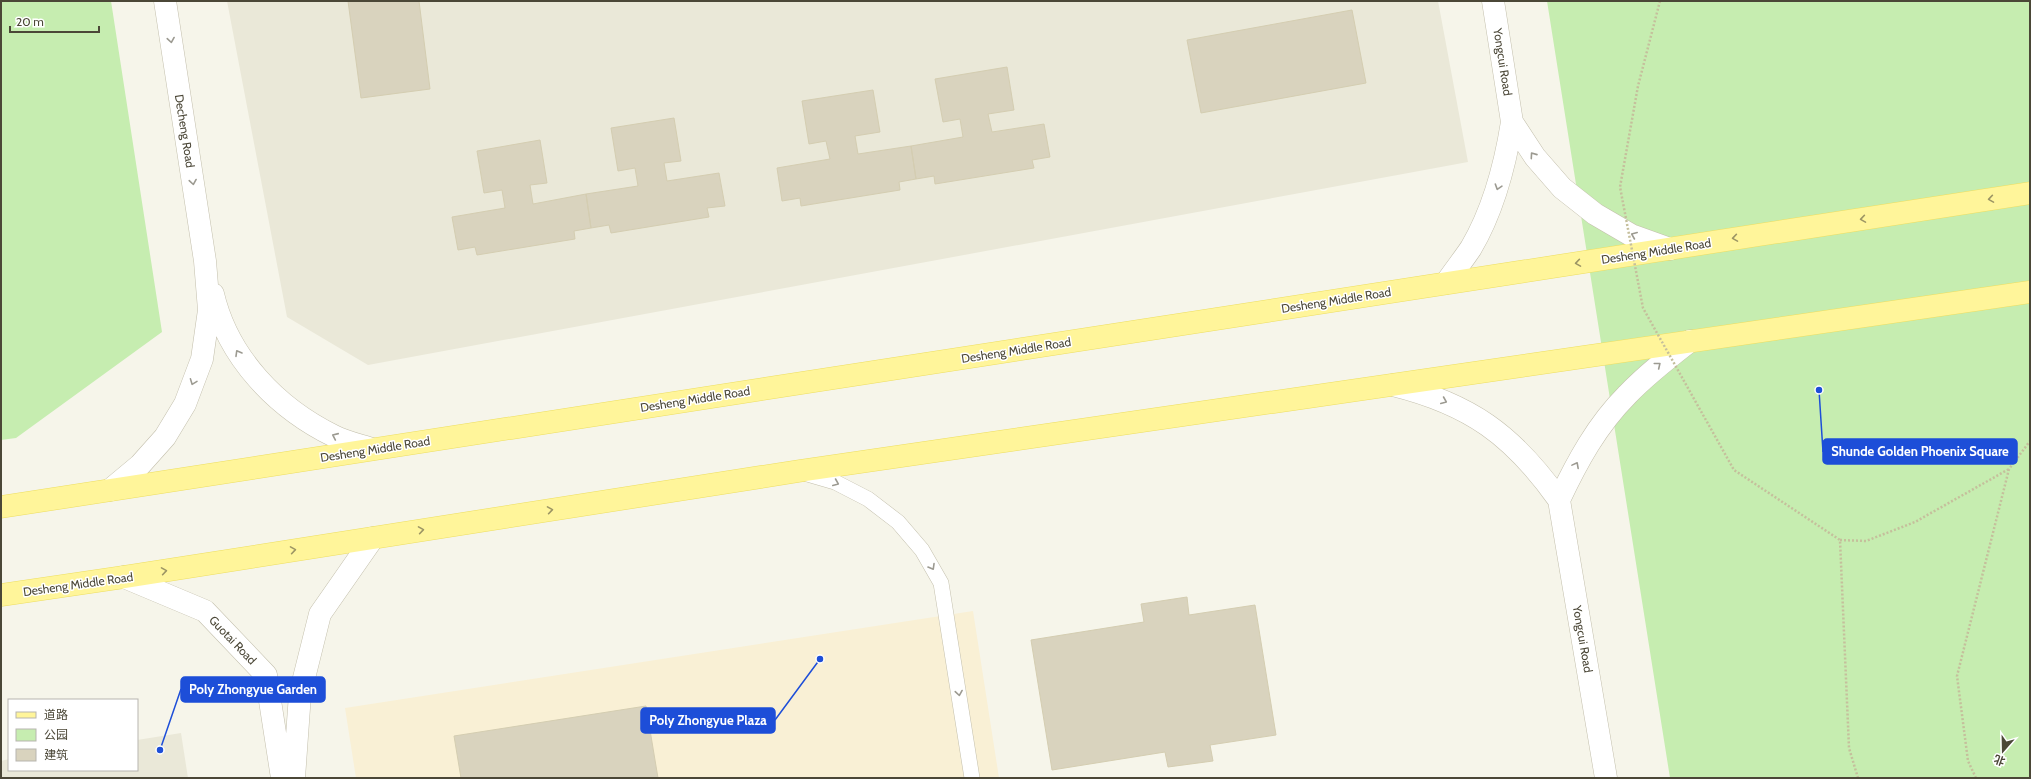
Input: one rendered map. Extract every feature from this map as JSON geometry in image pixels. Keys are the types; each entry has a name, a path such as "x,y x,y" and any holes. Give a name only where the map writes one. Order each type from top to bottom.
{"main road":[{"name":"Desheng Middle Road","path":"1,507 2030,193"},
{"name":"Desheng Middle Road","path":"1,595 799,471 2030,292"}],"street":[{"name":"Decheng Road","path":"165,1 205,262 217,310 236,349 272,395 302,418 336,437 372,449"},
{"name":"Yongcui Road","path":"1446,283 1471,247 1491,208 1505,165 1512,122 1493,1"},
{"name":"Yongcui Road","path":"1512,122 1535,157 1562,188 1595,214 1631,235 1670,249"},
{"name":"Decheng Road","path":"110,490 145,460 165,437 185,404 202,359 208,317 205,262"},
{"path":"1393,385 1427,393 1459,407 1489,425 1516,447 1530,462 1559,500 1577,463 1600,428 1626,395 1656,366 1690,342"},
{"name":"Yongcui Road","path":"1559,500 1606,778"},
{"path":"294,778 300,694 320,614 373,538"},
{"name":"Guotai Road","path":"124,577 205,611 266,674 282,778"}],"lane":[{"path":"799,471 835,482 874,503 898,522 922,550 941,583 972,778"}],"path":[{"path":"1660,1 1638,86 1620,186 1643,308 1734,470 1840,540 1866,541 1915,522 2009,469"},
{"path":"1976,778 1968,761 1958,676 2009,469 2030,441"},
{"path":"1840,540 1850,748 1858,778"}],"shaded area":[{"path":"227,1 1438,1 1468,162 368,365 287,317"},
{"path":"973,611 999,778 356,778 345,708"},
{"path":"181,733 188,778 1,778 1,761 8,759 8,771 138,771 138,740"}],"green space":[{"path":"1,1 111,1 162,332 16,438 1,440"},
{"path":"1547,1 2030,1 2030,778 1670,778"}],"building":[{"path":"348,1 419,1 430,89 361,98"},
{"path":"1352,10 1366,83 1201,113 1187,40"},
{"path":"1007,67 1014,110 988,114 992,132 1044,124 1050,157 1032,160 1034,168 935,184 934,176 916,179 911,146 963,137 960,119 943,122 935,79"},
{"path":"873,90 880,132 855,136 858,154 911,146 916,179 899,182 900,190 801,206 800,198 782,201 777,168 830,159 826,141 809,144 802,101"},
{"path":"674,118 681,161 664,163 667,181 719,173 725,206 707,208 709,217 611,233 609,225 591,228 586,194 638,186 635,168 618,171 611,128"},
{"path":"540,140 547,183 530,185 533,204 586,194 591,228 574,231 575,239 477,255 475,247 458,250 452,217 505,208 502,190 484,193 477,151"},
{"path":"1187,597 1189,615 1255,605 1276,735 1210,745 1213,761 1168,767 1165,752 1052,770 1031,640 1144,622 1141,604"},
{"path":"646,706 658,778 461,778 454,736"}],"place":[{"name":"Shunde Golden Phoenix Square","path":"1819,390"},
{"name":"Poly Zhongyue Plaza","path":"820,659"},
{"name":"Poly Zhongyue Garden","path":"160,750"}]}
